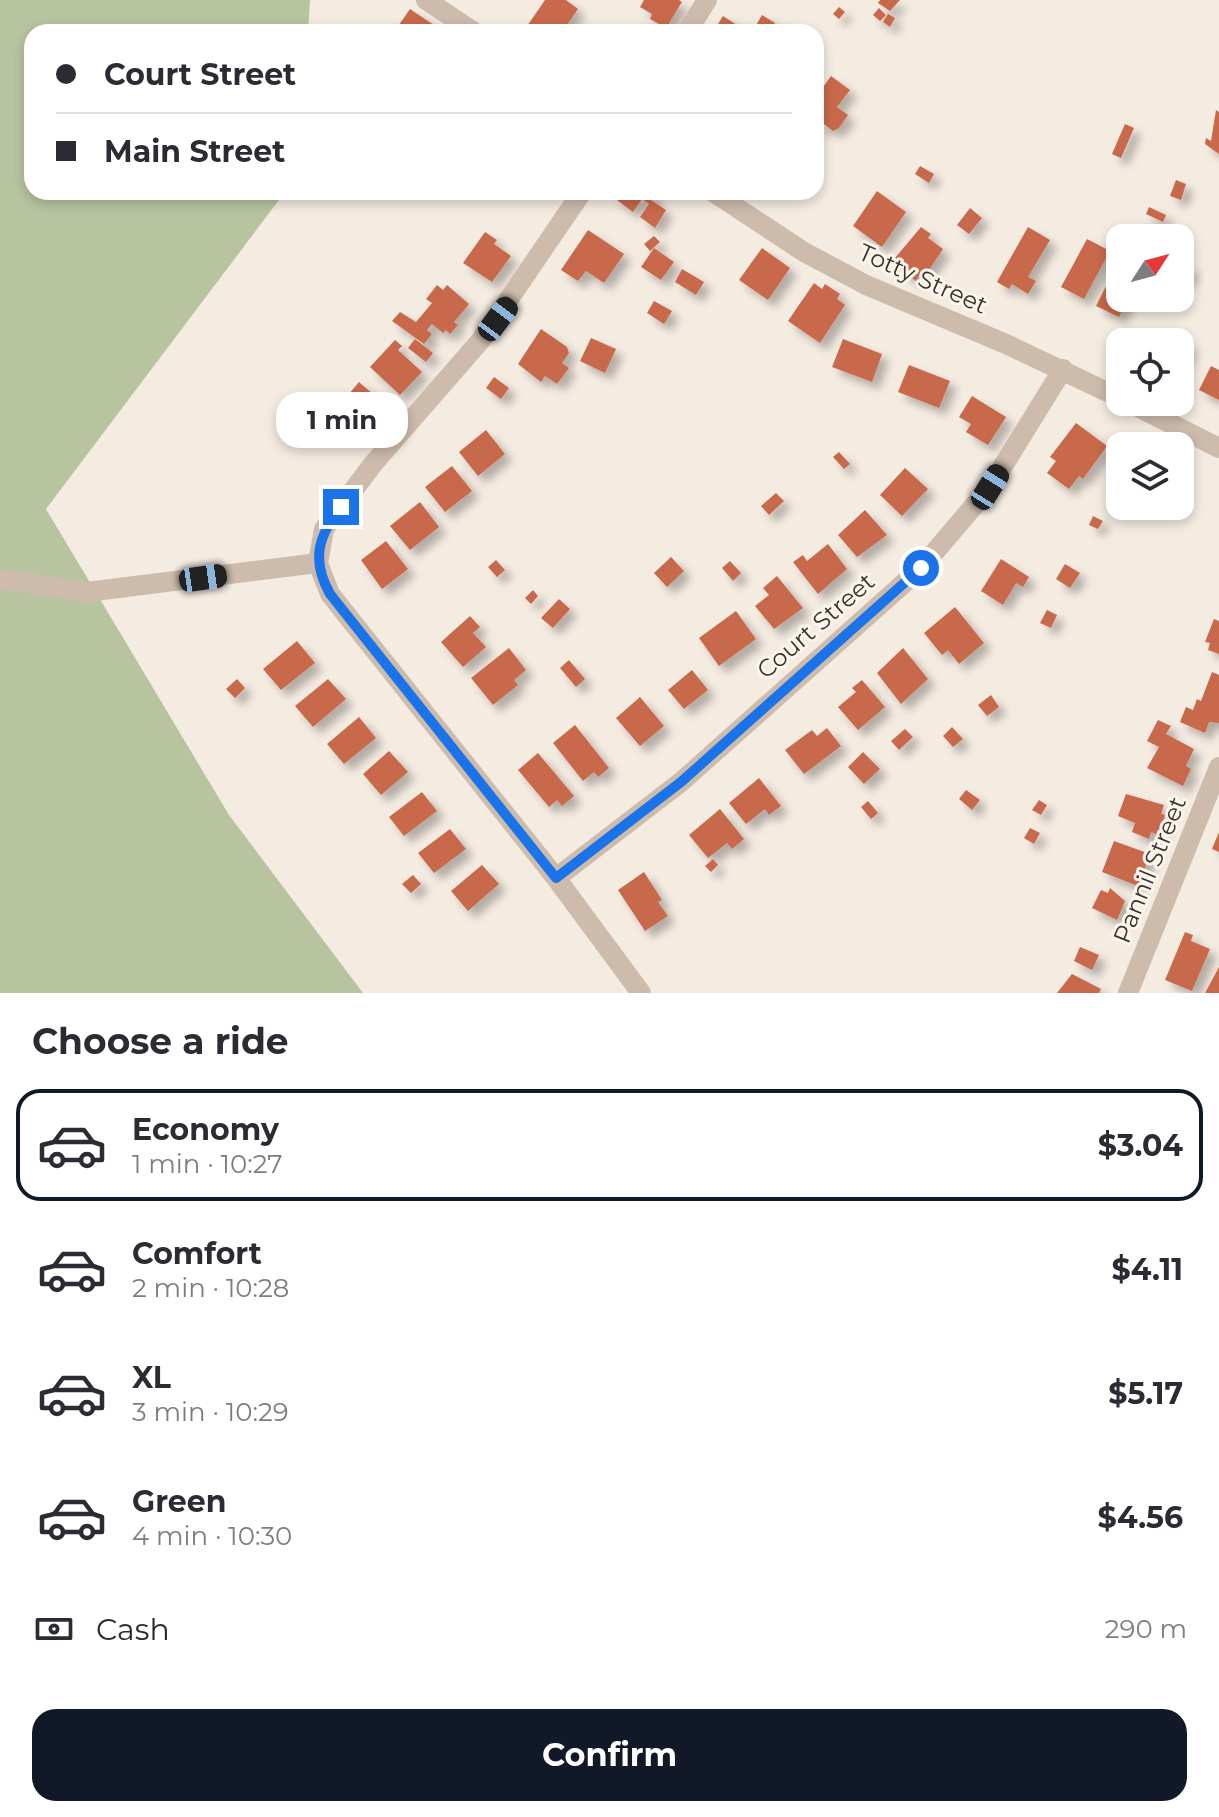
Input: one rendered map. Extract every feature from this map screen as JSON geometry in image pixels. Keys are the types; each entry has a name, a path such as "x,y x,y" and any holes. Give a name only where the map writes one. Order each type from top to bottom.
{"street":[{"path":"426,0 462,24"},
{"path":"692,24 707,0"},
{"path":"577,200 514,297 455,371 373,464 324,529 318,563 330,594 556,878 641,993"},
{"name":"Totty Street","path":"725,200 804,252 866,285 1063,369 1106,391"},
{"name":"Court Street","path":"556,878 681,782 921,568 990,487 1063,369"},
{"path":"1156,416 1219,448"},
{"path":"0,579 87,592 318,563"},
{"name":"Pannil Street","path":"1128,993 1219,767"}],"green space":[{"path":"0,0 310,0 308,24 24,24 24,200 279,200 46,509 229,815 363,993 0,993"}],"building":[{"path":"545,0 566,0 578,9 568,24 528,24"},
{"path":"644,0 682,2 668,24 659,24 650,19 652,14 640,7"},
{"path":"880,0 900,0 890,11 878,3"},
{"path":"839,7 845,12 839,19 833,14"},
{"path":"879,8 886,15 880,21 873,15"},
{"path":"410,9 432,24 400,24"},
{"path":"888,14 895,18 890,27 883,22"},
{"path":"762,15 775,23 774,24 757,24"},
{"path":"723,16 735,24 718,24"},
{"path":"831,76 850,90 837,107 848,115 833,131 824,124 824,86"},
{"path":"1216,110 1219,112 1219,154 1205,144 1206,138 1211,141"},
{"path":"1125,124 1134,128 1121,158 1112,154"},
{"path":"920,166 934,174 929,183 915,174"},
{"path":"1176,180 1186,184 1181,200 1170,196"},
{"path":"877,191 906,212 882,247 853,226"},
{"path":"617,200 641,200 633,212"},
{"path":"643,200 651,200 666,210 655,228 640,217 649,204"},
{"path":"1149,207 1166,215 1163,222 1146,214"},
{"path":"970,208 982,218 969,234 957,225"},
{"path":"921,227 931,234 928,238 943,249 923,279 919,276 916,281 894,265 895,258"},
{"path":"1028,227 1050,240 1028,277 1036,281 1028,294 1012,284 1009,289 997,282"},
{"path":"588,230 624,254 604,283 586,271 578,281 561,270"},
{"path":"485,232 497,240 494,244 511,256 492,282 463,263"},
{"path":"654,236 660,242 650,251 644,244"},
{"path":"1087,239 1106,249 1106,258 1084,299 1061,287"},
{"path":"654,248 674,262 661,280 641,267"},
{"path":"762,248 790,268 768,300 739,280"},
{"path":"682,269 704,282 696,295 675,282"},
{"path":"814,283 822,289 825,284 840,294 837,299 845,305 820,343 788,321"},
{"path":"437,285 443,290 447,285 469,304 454,322 458,325 450,334 446,330 443,333 432,324 427,330 432,334 424,344 392,321 400,312 416,322 432,303 426,299"},
{"path":"1106,286 1106,311 1096,306"},
{"path":"654,301 672,311 664,324 647,313"},
{"path":"541,329 567,347 569,353 562,363 569,368 557,384 545,376 541,382 518,364"},
{"path":"591,338 616,349 605,373 580,361"},
{"path":"415,339 433,353 426,362 408,348"},
{"path":"843,339 882,354 872,382 832,367"},
{"path":"395,340 402,346 398,350 422,372 400,395 370,367"},
{"path":"909,365 950,381 939,408 898,392"},
{"path":"1211,366 1219,370 1219,400 1199,390"},
{"path":"494,377 509,388 501,399 486,388"},
{"path":"359,382 389,408 368,433 338,407"},
{"path":"972,396 1006,417 988,445 966,432 971,424 959,417"},
{"path":"1076,423 1106,445 1083,479 1079,476 1069,489 1047,473 1056,461 1050,457"},
{"path":"486,430 505,454 478,476 459,452"},
{"path":"839,452 850,464 844,469 833,457"},
{"path":"452,466 472,491 445,512 425,487"},
{"path":"905,468 928,489 902,516 880,495"},
{"path":"776,493 784,501 769,515 761,506"},
{"path":"420,502 439,527 410,550 390,526"},
{"path":"865,510 887,535 857,557 838,535"},
{"path":"1093,516 1103,521 1098,529 1089,525"},
{"path":"386,541 408,569 382,589 361,560"},
{"path":"828,544 847,569 818,594 793,562 803,555 807,561"},
{"path":"671,557 684,571 667,587 654,573"},
{"path":"1001,559 1029,577 1023,587 1016,583 1003,605 981,591"},
{"path":"496,560 505,570 497,577 488,567"},
{"path":"730,561 741,573 733,581 722,568"},
{"path":"1065,564 1080,573 1070,588 1056,579"},
{"path":"777,576 803,608 774,629 755,606 769,595 763,588"},
{"path":"533,590 538,596 531,604 525,598"},
{"path":"559,599 570,609 553,628 541,618"},
{"path":"955,607 984,643 959,664 948,650 942,655 924,633"},
{"path":"1047,610 1057,615 1051,628 1040,623"},
{"path":"736,611 756,639 719,666 699,638"},
{"path":"470,616 480,627 473,633 486,647 463,667 441,642"},
{"path":"1214,619 1219,621 1219,654 1208,650 1210,643 1205,642"},
{"path":"297,641 315,663 281,690 263,669"},
{"path":"509,648 526,670 514,680 518,685 493,705 471,678"},
{"path":"903,648 928,679 901,704 877,673"},
{"path":"569,660 585,679 576,687 560,668"},
{"path":"692,670 708,690 684,709 668,690"},
{"path":"1212,672 1219,675 1219,723 1209,722 1205,733 1180,722 1186,707 1193,710 1197,699 1201,701"},
{"path":"237,679 245,688 235,698 226,689"},
{"path":"328,679 346,699 313,727 295,706"},
{"path":"862,680 885,707 858,730 838,707 856,692 852,688"},
{"path":"991,695 999,707 987,716 978,705"},
{"path":"640,697 664,726 640,746 616,718"},
{"path":"359,717 376,738 344,764 327,744"},
{"path":"1158,720 1171,726 1166,734 1194,749 1186,766 1191,769 1183,786 1147,768 1159,747 1147,741"},
{"path":"575,725 609,768 598,777 594,772 583,781 553,743"},
{"path":"952,727 963,739 953,747 943,736"},
{"path":"827,728 841,746 804,774 785,750 812,730 817,736"},
{"path":"905,729 913,737 899,750 891,741"},
{"path":"389,751 408,772 381,795 363,774"},
{"path":"863,752 880,769 864,784 848,767"},
{"path":"538,753 574,796 562,806 557,800 549,807 518,770"},
{"path":"759,778 781,806 769,815 765,809 746,824 729,803"},
{"path":"966,790 980,800 972,810 959,799"},
{"path":"422,792 437,811 404,836 389,817"},
{"path":"1126,794 1164,805 1161,814 1165,815 1158,835 1151,832 1149,839 1132,832 1135,823 1118,816"},
{"path":"1039,800 1047,805 1041,815 1032,810"},
{"path":"868,801 878,813 871,819 861,807"},
{"path":"720,809 744,839 732,849 727,843 708,858 689,835"},
{"path":"1030,828 1040,833 1034,844 1024,838"},
{"path":"450,829 466,849 434,873 418,853"},
{"path":"1219,832 1219,852 1212,849"},
{"path":"1114,841 1150,854 1138,886 1102,872"},
{"path":"713,859 718,865 711,872 705,866"},
{"path":"482,865 499,884 468,911 451,891"},
{"path":"644,872 668,916 645,931 618,890"},
{"path":"413,875 421,884 411,893 402,884"},
{"path":"1110,888 1125,901 1117,920 1092,908 1101,890 1108,893"},
{"path":"1185,932 1193,935 1191,941 1210,949 1192,991 1165,980"},
{"path":"1080,947 1099,955 1092,970 1074,961"},
{"path":"1219,967 1219,993 1205,993"},
{"path":"1072,974 1101,989 1099,993 1057,993"}],"route":[{"path":"341,507 324,529 318,545 318,563 330,594 398,675 556,878 681,782 921,568"}]}
